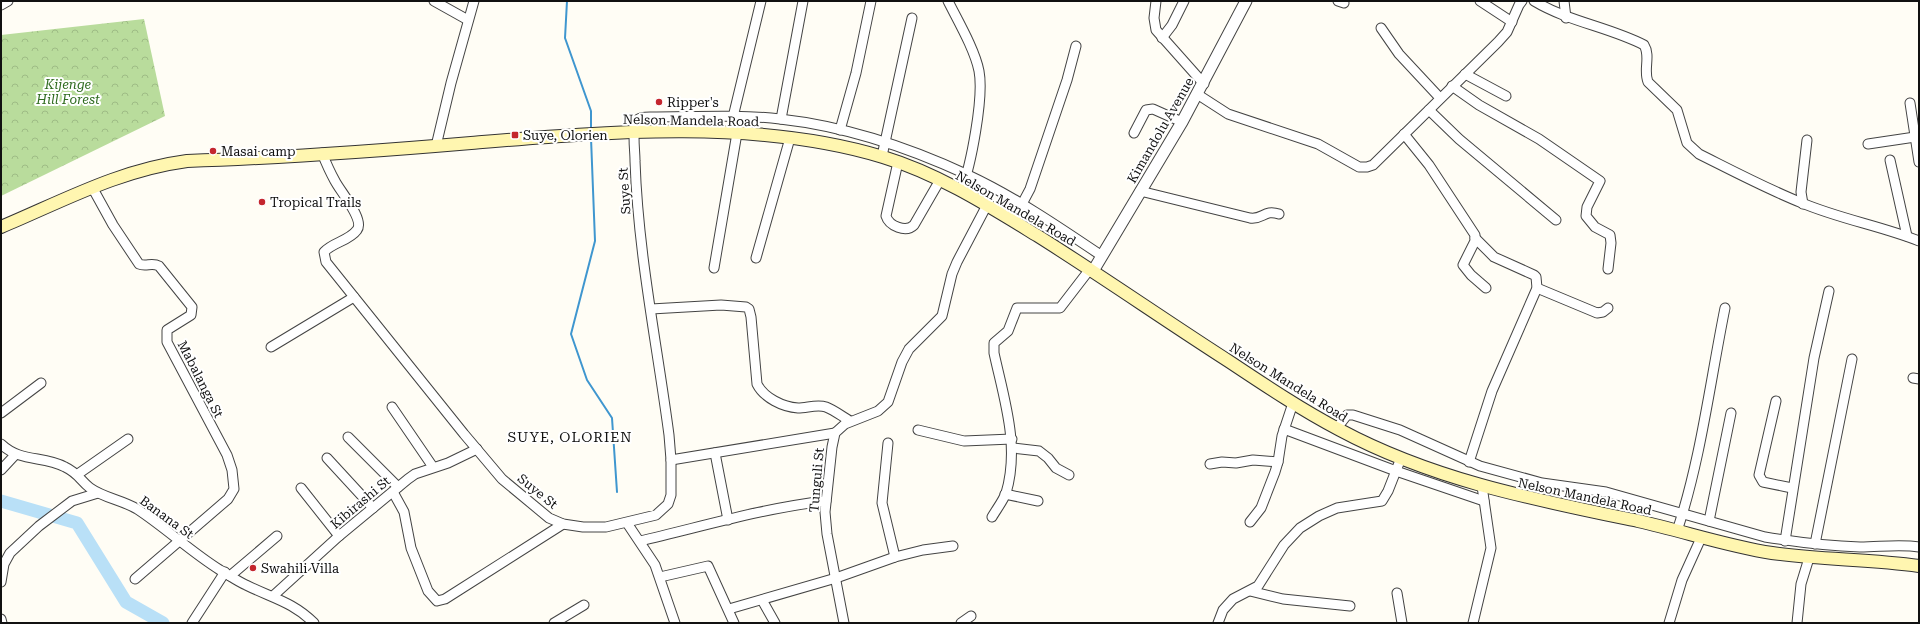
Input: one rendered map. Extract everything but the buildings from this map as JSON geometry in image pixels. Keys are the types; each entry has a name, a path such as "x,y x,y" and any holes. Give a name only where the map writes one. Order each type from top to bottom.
{"main road":[{"name":"Nelson Mandela Road","path":"1,227 114,178 173,163 436,146 577,135 634,133 737,133 790,138 843,147 882,156 898,162 940,180 987,205 1091,270 1293,403 1337,428 1402,458 1482,486 1770,553 1809,558 1881,562 1919,566"}],"street":[{"path":"1,5 8,1"},
{"path":"434,1 468,20"},
{"path":"436,146 474,1"},
{"path":"733,117 761,1"},
{"path":"781,119 804,1"},
{"path":"840,130 856,73 871,1"},
{"path":"948,1 979,72 979,92 975,130 968,175 961,191"},
{"path":"1156,1 1154,24 1162,38 1204,84"},
{"path":"1162,38 1180,12 1184,1"},
{"name":"Kimandolu Avenue","path":"1091,270 1102,256 1150,178 1204,84 1246,1"},
{"path":"1480,1 1512,22"},
{"path":"1197,94 1228,114 1324,146 1363,168 1373,165 1498,42 1512,22 1522,1"},
{"path":"1534,1 1566,18 1609,31 1644,45 1647,51 1647,80 1650,85 1677,110 1680,115 1686,142 1699,154 1803,204 1919,240"},
{"path":"1564,1 1566,18"},
{"path":"882,156 912,18"},
{"path":"1381,28 1399,54 1440,98"},
{"path":"1013,221 1023,205 1030,189 1060,103 1076,46"},
{"path":"1465,74 1506,96"},
{"path":"1452,86 1479,105 1539,139 1600,181 1587,207 1586,214 1595,227 1610,234 1611,243 1608,269"},
{"path":"1910,103 1919,162"},
{"path":"1134,132 1146,110 1153,109 1182,122"},
{"path":"1429,110 1459,139 1556,220"},
{"path":"634,133 636,121 642,118 733,117 781,119 840,130 886,142 968,175 1023,205 1102,256"},
{"name":"Suye St","path":"322,153 336,184 353,210 359,226 358,230 351,235 328,247 324,252 324,258 477,449 517,493 549,518 563,524 583,527 606,527 656,515 668,504 671,495 671,460 663,388 640,227 634,133"},
{"path":"714,268 737,133"},
{"path":"1404,134 1437,177 1475,238 1494,257 1536,277 1537,288 1492,391 1469,462"},
{"path":"1868,144 1915,137"},
{"path":"756,258 790,138"},
{"path":"1803,204 1801,192 1808,140"},
{"path":"1890,160 1908,236"},
{"path":"898,162 886,216 890,223 907,230 910,229 914,225 940,180"},
{"name":"Mabalanga St","path":"92,187 113,225 139,264 154,264 159,266 192,307 191,315 167,330 167,342 227,455 232,470 234,490 228,499 179,540"},
{"path":"1140,192 1250,218 1257,218 1270,212 1279,214"},
{"name":"Tunguli St","path":"844,623 826,528 826,502 835,433 839,428 850,421 878,411 888,402 902,362 909,349 942,316 952,274 987,205"},
{"path":"1475,238 1463,265 1470,275 1486,288"},
{"path":"992,517 1005,494 1012,443 994,353 994,343 1008,331 1017,308 1060,308 1091,270"},
{"path":"1537,288 1597,313 1603,312 1608,308"},
{"path":"1785,540 1792,488 1817,344 1829,291"},
{"path":"271,347 354,297"},
{"path":"651,309 721,305 746,307 749,309 751,317 757,384 759,388 771,399 783,405 799,408 826,407 850,421"},
{"path":"1677,531 1683,513 1702,432 1725,308"},
{"path":"1815,544 1852,360"},
{"path":"1,413 41,383"},
{"path":"1776,401 1759,475 1763,482 1792,488"},
{"path":"1250,522 1261,508 1278,462 1284,429 1293,403"},
{"path":"392,407 433,467"},
{"path":"1709,521 1731,413"},
{"path":"1337,428 1347,415 1353,415 1400,430 1469,462 1531,481 1606,492 1709,521 1785,540 1857,547 1909,545 1919,547"},
{"path":"1284,429 1396,471 1484,501"},
{"path":"918,430 964,441 1012,443 1039,451 1048,458 1056,468 1069,475"},
{"path":"671,460 835,433"},
{"path":"348,437 395,490 404,512 411,548 428,591 437,601 444,599 563,524"},
{"path":"78,474 128,439"},
{"path":"888,443 882,503 895,558"},
{"name":"Banana St","path":"1,444 16,455 56,462 78,474 90,488 98,493 135,508 245,585 273,596 297,608 314,623"},
{"name":"Kibirashi St","path":"273,596 339,536 415,474 448,463 477,449"},
{"path":"715,453 728,520"},
{"path":"1,470 16,455"},
{"path":"327,458 373,508"},
{"path":"1218,623 1223,610 1228,604 1240,594 1250,591 1258,586 1284,544 1300,528 1319,516 1337,508 1382,501 1386,497 1402,458"},
{"path":"1210,464 1222,462 1236,463 1253,460 1278,462"},
{"path":"1473,623 1491,548 1482,486"},
{"path":"301,488 339,536"},
{"path":"1,576 4,564 10,554 52,516 72,502 98,493"},
{"path":"1005,494 1038,502"},
{"path":"640,541 800,504 826,502"},
{"path":"626,523 640,541 655,565 675,623"},
{"path":"192,623 228,574 277,536"},
{"path":"1669,623 1682,580 1701,538"},
{"path":"135,579 179,540"},
{"path":"729,609 836,578 923,550 953,546"},
{"path":"1797,623 1801,584 1809,558"},
{"path":"660,577 708,566 729,609 734,623"},
{"path":"1250,591 1283,598 1350,606"},
{"path":"1397,593 1402,623"},
{"path":"762,600 775,623"},
{"path":"554,623 584,604"},
{"path":"961,623 971,616"},
{"path":"1,619 2,623"}],"green space":[{"name":"Kijenge Hill Forest","path":"144,19 165,116 1,196 1,35"}],"waterway":[{"path":"567,1 565,38 591,111 591,130"},
{"path":"591,138 595,241 571,334 587,380 612,418 617,492"},
{"path":"1,501 77,523 126,602 163,623"}],"place":[{"name":"Ripper's","path":"659,102"},
{"name":"Suye, Olorien","path":"515,135"},
{"name":"Masai camp","path":"213,151"},
{"name":"Tropical Trails","path":"262,202"},
{"name":"Swahili Villa","path":"253,568"}],"district":[{"name":"SUYE, OLORIEN","path":"570,437"}]}
